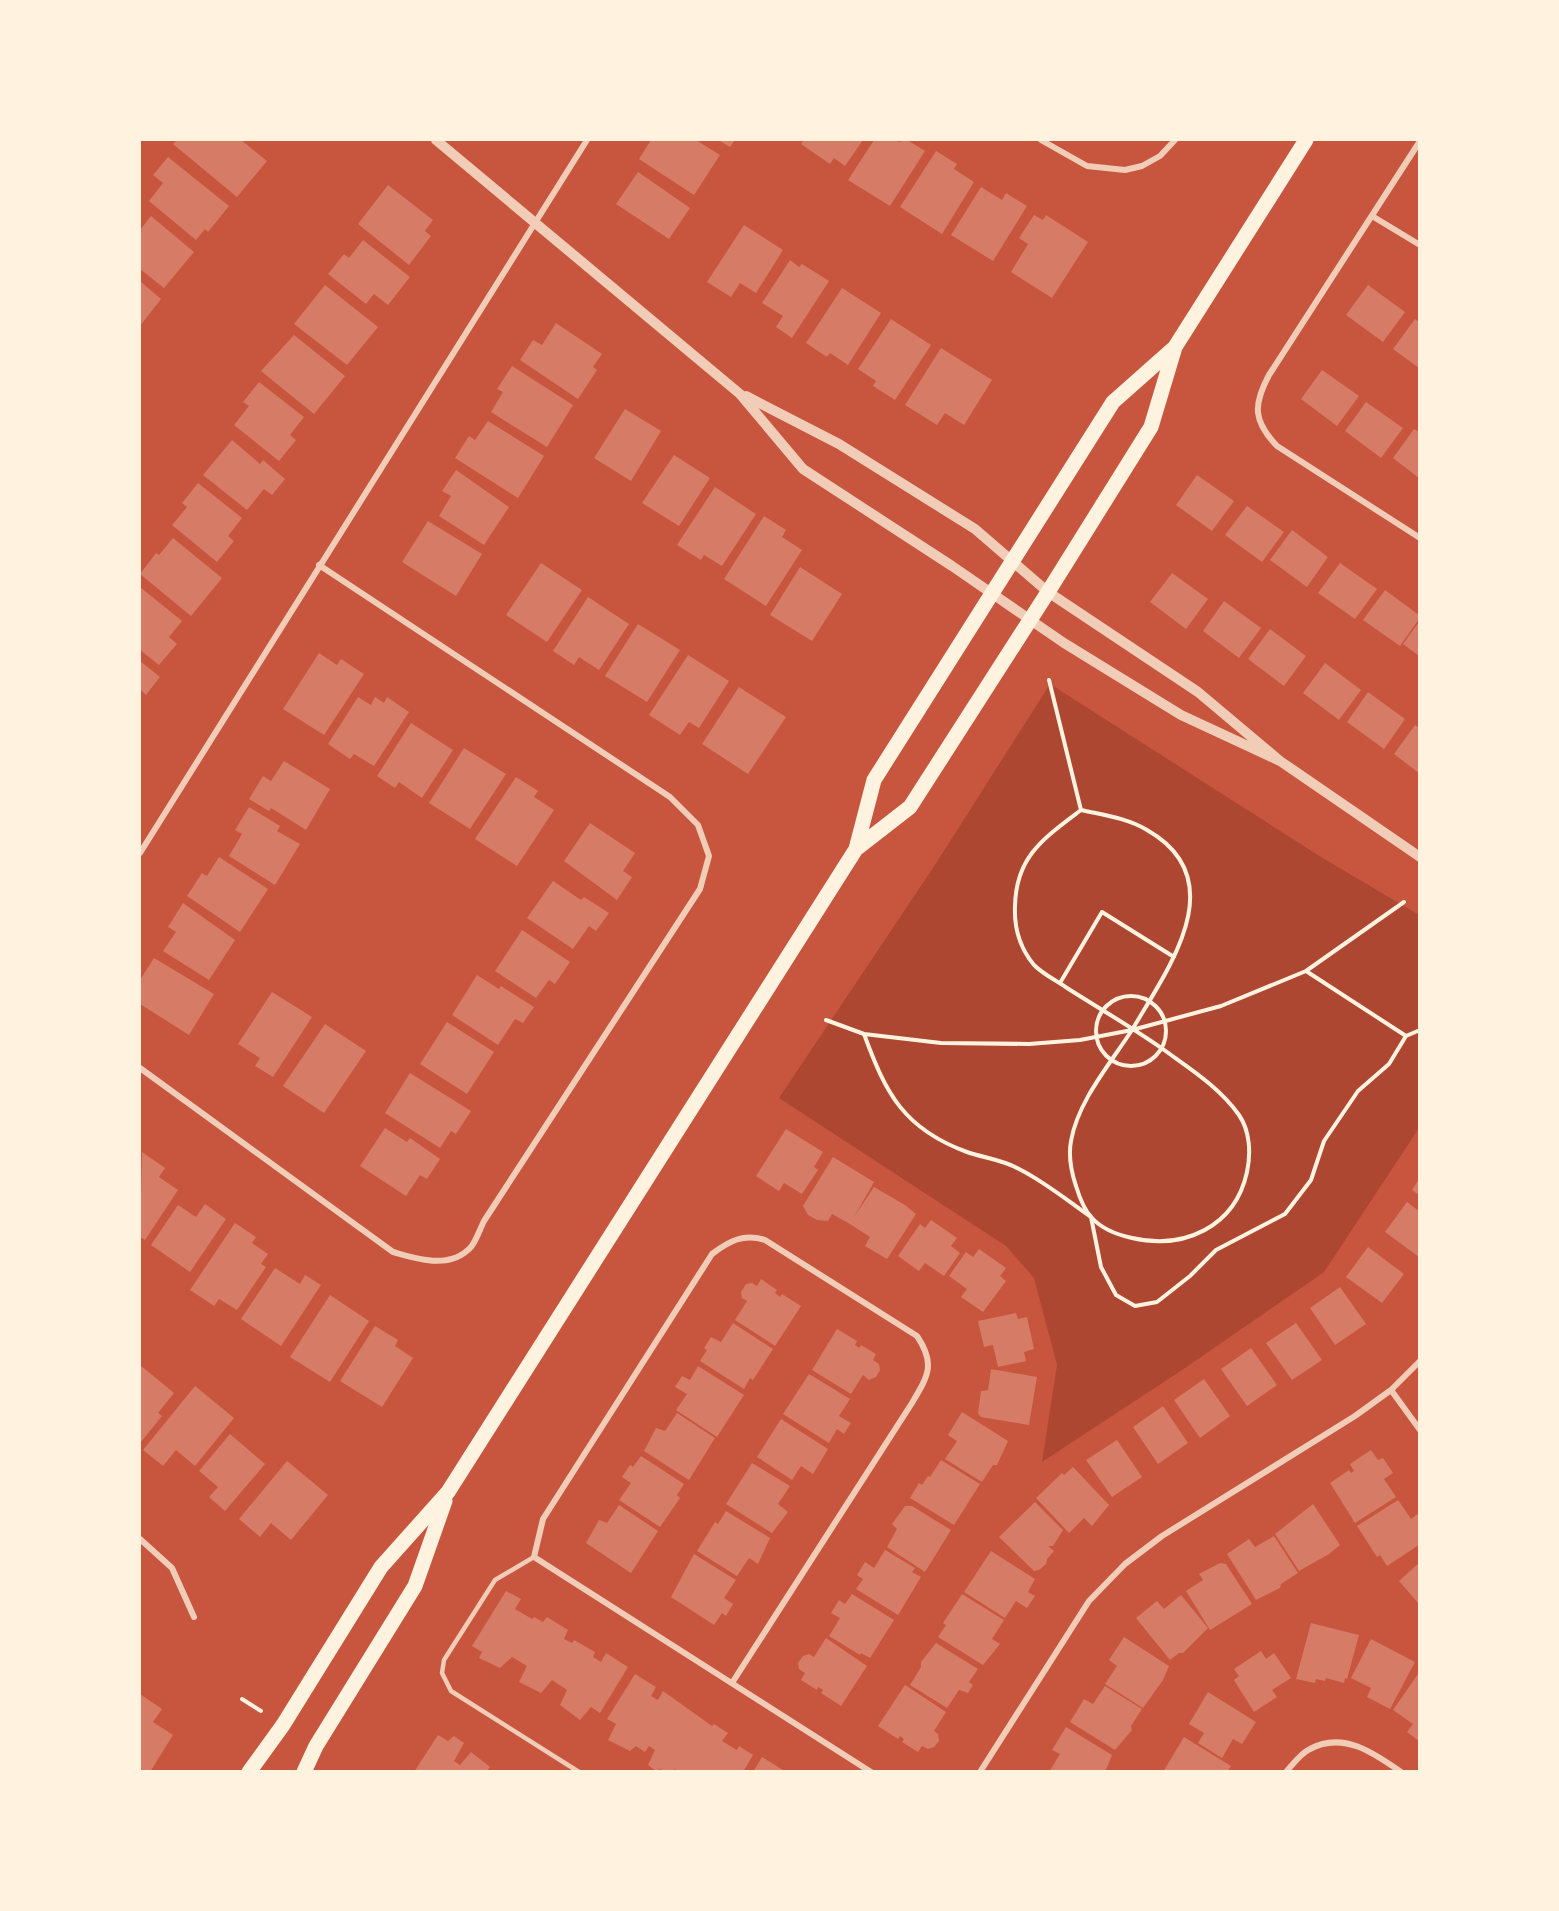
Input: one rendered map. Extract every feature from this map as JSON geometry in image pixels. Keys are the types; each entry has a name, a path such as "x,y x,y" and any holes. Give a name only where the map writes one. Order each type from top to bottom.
{"main road":[{"path":"856,849 909,807 1048,592 1151,427 1175,347 1306,140"},
{"path":"253,1770 381,1567 448,1492 856,849 874,780 1113,402 1175,347"},
{"path":"304,1772 316,1746 415,1586 448,1492"}],"street":[{"path":"436,140 537,222 740,394 803,469 1030,620 1181,715 1280,762"},
{"path":"140,852 587,140"},
{"path":"1041,140 1087,166 1125,170 1142,166 1160,156 1175,140"},
{"path":"1419,141 1269,375 1259,394 1257,412 1262,430 1277,446 1419,538"},
{"path":"1372,216 1419,245"},
{"path":"740,394 859,456 975,529 1029,578 1198,692 1280,762 1419,857"},
{"path":"140,1068 393,1252 420,1260 447,1262 470,1248 490,1211 700,889 709,856 698,825 670,798 319,566"},
{"path":"732,1683 926,1379 930,1364 926,1349 917,1336 765,1240 753,1236 741,1237 712,1254 543,1519 534,1557 871,1772"},
{"path":"980,1772 1089,1601 1125,1564 1162,1536 1355,1416 1391,1390 1419,1361"},
{"path":"1391,1390 1419,1430"},
{"path":"140,1539 172,1568 194,1617"},
{"path":"1286,1772 1309,1749 1329,1743 1348,1742 1382,1758 1401,1772"}],"lane":[{"path":"534,1557 495,1580 444,1660 442,1673 451,1691 579,1772"}],"path":[{"path":"1049,680 1081,810"},
{"path":"1081,810 1127,821 1165,842 1187,876 1192,902 1185,936 1132,1030 1086,1102 1071,1141 1069,1158 1072,1175 1079,1196 1091,1217 1101,1267 1116,1295 1135,1306 1156,1302 1190,1276 1216,1250 1286,1214 1311,1180 1324,1141 1358,1091 1389,1064 1406,1036 1419,1030"},
{"path":"864,1034 878,1072 894,1099 925,1133 966,1152 1018,1167 1119,1235 1147,1241 1174,1242 1196,1236 1215,1225 1233,1207 1245,1185 1250,1160 1248,1136 1240,1117 1226,1098 1161,1048 1046,976 1034,964 1021,945 1014,924 1015,888 1024,862 1041,840 1081,810"},
{"path":"826,1020 864,1034 941,1043 1029,1044 1132,1030 1221,1006 1306,970 1404,902"},
{"path":"1059,983 1102,912 1174,957"},
{"path":"1306,970 1406,1036"},
{"path":"1129,996 1149,1001 1160,1010 1165,1021 1166,1032 1161,1048 1150,1061 1139,1066 1127,1067 1112,1061 1098,1047 1095,1036 1095,1024 1102,1011 1118,998 1129,996"},
{"path":"242,1699 261,1711"}],"shaded area":[{"path":"1050,684 1321,857 1419,915 1419,1128 1324,1272 1185,1368 1042,1462 1057,1365 1034,1278 1006,1246 779,1098 935,865"}],"building":[{"path":"177,140 241,140 267,161 237,197 173,144"},
{"path":"651,140 696,140 720,155 694,195 639,159"},
{"path":"718,140 735,140 730,147"},
{"path":"804,140 863,140 845,166 834,158 830,164 801,144"},
{"path":"874,140 899,142 907,140 925,151 890,206 848,180"},
{"path":"936,151 957,164 954,169 974,182 942,234 900,207"},
{"path":"168,157 229,206 208,232 205,229 196,240 149,201 163,183 153,175"},
{"path":"638,172 690,208 669,239 616,204"},
{"path":"388,185 433,220 425,231 431,236 409,265 358,224"},
{"path":"981,187 1002,200 1006,193 1027,206 993,261 951,235"},
{"path":"1034,215 1043,220 1046,215 1088,242 1052,298 1011,272 1028,244 1019,238"},
{"path":"151,216 194,252 164,288 140,269 140,230"},
{"path":"744,225 783,250 756,293 740,283 731,297 707,282"},
{"path":"363,240 410,277 388,305 374,294 366,304 328,274 344,254 349,258"},
{"path":"790,260 799,267 802,264 829,281 792,338 776,327 783,316 762,303"},
{"path":"140,281 161,299 140,326"},
{"path":"325,285 378,327 347,365 294,324"},
{"path":"1368,285 1405,312 1383,342 1346,315"},
{"path":"842,288 881,313 848,365 830,353 827,357 806,343"},
{"path":"891,319 931,345 895,400 873,386 876,381 858,369"},
{"path":"1415,319 1419,322 1419,368 1393,349"},
{"path":"556,323 602,354 593,367 597,370 578,399 520,360 533,340 542,345"},
{"path":"294,335 345,376 314,414 261,371"},
{"path":"941,348 992,380 964,425 945,413 937,425 905,405"},
{"path":"512,366 573,405 547,447 491,412 503,392 497,389"},
{"path":"1322,370 1359,396 1337,426 1301,399"},
{"path":"259,382 304,417 290,435 296,440 279,461 234,425 249,406 243,402"},
{"path":"1366,402 1403,428 1381,458 1345,431"},
{"path":"625,409 661,431 631,481 594,458"},
{"path":"488,421 544,456 518,498 455,458 469,436 475,440"},
{"path":"1414,429 1419,432 1419,478 1393,458"},
{"path":"232,440 260,464 263,460 285,479 272,495 264,489 247,510 203,475"},
{"path":"674,455 710,478 679,526 642,503"},
{"path":"456,470 509,507 484,545 439,516 451,496 442,491"},
{"path":"1197,475 1234,501 1212,531 1176,505"},
{"path":"198,483 242,518 228,536 234,541 217,562 172,525 187,507 182,503"},
{"path":"715,487 756,514 722,566 704,555 701,560 677,545"},
{"path":"1247,506 1284,532 1262,562 1225,535"},
{"path":"764,516 786,530 782,537 802,550 766,606 724,579"},
{"path":"428,521 482,554 456,596 402,562"},
{"path":"1292,530 1328,557 1307,587 1270,560"},
{"path":"173,538 222,578 191,616 140,574 156,553 159,555"},
{"path":"541,563 582,590 547,642 506,615"},
{"path":"1340,563 1377,589 1355,619 1318,593"},
{"path":"800,567 842,594 812,641 770,615"},
{"path":"1172,573 1208,599 1186,629 1150,602"},
{"path":"140,587 182,621 169,637 177,644 159,665 140,650"},
{"path":"1385,590 1419,615 1419,619 1400,646 1363,620"},
{"path":"588,597 629,624 599,670 579,657 574,665 553,651"},
{"path":"1224,601 1261,628 1239,658 1203,631"},
{"path":"1419,622 1419,656 1403,644"},
{"path":"638,624 680,650 647,702 605,676"},
{"path":"1270,629 1306,656 1284,686 1248,659"},
{"path":"319,653 337,665 341,659 364,674 324,735 283,709"},
{"path":"688,655 729,681 699,728 689,722 680,735 649,715"},
{"path":"140,661 160,677 146,695 140,689"},
{"path":"1325,663 1361,690 1339,720 1303,693"},
{"path":"739,687 786,717 748,774 702,744"},
{"path":"1368,692 1405,719 1384,749 1347,722"},
{"path":"358,697 371,705 375,697 384,703 387,697 409,712 374,766 354,754 350,759 328,744"},
{"path":"411,723 453,750 422,798 399,782 395,788 377,776"},
{"path":"1415,725 1419,728 1419,773 1394,754"},
{"path":"464,748 506,774 470,829 429,803"},
{"path":"284,761 330,789 306,830 271,808 269,811 249,799 263,776 271,781"},
{"path":"516,777 538,791 534,797 554,810 517,866 475,839"},
{"path":"249,807 280,826 277,831 300,844 275,885 229,856 242,834 235,830"},
{"path":"590,823 635,853 623,871 632,877 617,900 564,861"},
{"path":"219,857 268,889 240,932 187,896 202,873 207,876"},
{"path":"553,881 581,900 584,897 609,913 596,931 589,926 573,949 527,918"},
{"path":"183,903 235,940 209,980 163,951 176,932 168,927"},
{"path":"522,930 570,962 555,984 549,980 536,998 495,971"},
{"path":"154,958 214,994 189,1035 140,1004 140,980"},
{"path":"477,975 499,989 501,986 534,1007 523,1023 515,1019 498,1045 452,1015"},
{"path":"272,992 312,1017 273,1077 255,1066 260,1058 238,1044"},
{"path":"447,1022 494,1052 467,1094 420,1064"},
{"path":"325,1024 366,1051 324,1113 283,1086"},
{"path":"410,1073 471,1111 456,1134 451,1131 440,1148 385,1113"},
{"path":"385,1128 407,1142 410,1138 440,1159 427,1179 420,1175 406,1196 360,1166"},
{"path":"786,1129 823,1152 814,1167 818,1170 802,1194 784,1183 779,1191 756,1176"},
{"path":"142,1152 165,1168 159,1177 178,1190 145,1240 140,1237"},
{"path":"833,1157 874,1182 854,1217 874,1187 916,1214 887,1259 865,1246 870,1237 850,1224 832,1214 828,1221 817,1220 808,1215 803,1206"},
{"path":"1419,1179 1419,1195 1412,1190"},
{"path":"1407,1202 1419,1211 1419,1257 1385,1232"},
{"path":"205,1204 226,1219 190,1272 151,1245 178,1205 196,1217"},
{"path":"931,1220 957,1238 951,1246 960,1253 944,1276 925,1263 919,1271 898,1256 920,1224 925,1228"},
{"path":"235,1223 256,1237 252,1243 268,1254 261,1264 266,1267 237,1310 219,1299 214,1306 190,1290"},
{"path":"1368,1247 1404,1274 1382,1303 1346,1277"},
{"path":"979,1249 1006,1268 1000,1276 1006,1281 983,1312 961,1297 967,1289 949,1276 966,1252 973,1257"},
{"path":"275,1268 300,1284 305,1275 321,1285 281,1346 241,1319"},
{"path":"761,1279 777,1290 775,1293 780,1297 782,1294 801,1306 775,1346 735,1320 747,1301 742,1298 741,1292 746,1284 752,1283 757,1286"},
{"path":"1340,1287 1366,1324 1335,1345 1310,1308"},
{"path":"330,1295 369,1321 330,1382 290,1357"},
{"path":"1016,1313 1018,1319 1027,1317 1034,1349 1024,1352 1026,1361 998,1367 993,1345 984,1347 978,1321"},
{"path":"733,1323 773,1349 753,1380 750,1378 744,1389 700,1361 711,1337 721,1342"},
{"path":"1296,1323 1322,1360 1292,1380 1266,1343"},
{"path":"375,1326 398,1340 395,1346 413,1358 382,1407 340,1381"},
{"path":"837,1329 857,1341 855,1345 859,1348 861,1345 876,1354 873,1360 879,1364 880,1370 876,1377 869,1380 863,1375 851,1394 812,1370"},
{"path":"1251,1348 1277,1385 1247,1406 1221,1369"},
{"path":"140,1365 174,1393 158,1413 162,1416 140,1443"},
{"path":"698,1366 744,1395 717,1437 676,1410 687,1394 675,1387 682,1376 690,1380"},
{"path":"991,1369 1037,1377 1029,1425 981,1417 978,1413 981,1391 988,1390"},
{"path":"809,1374 850,1399 839,1416 851,1423 844,1434 837,1429 829,1443 783,1414"},
{"path":"1204,1379 1230,1416 1200,1438 1174,1400"},
{"path":"195,1386 234,1418 195,1466 176,1450 163,1466 143,1450"},
{"path":"1163,1406 1188,1443 1158,1464 1133,1427"},
{"path":"962,1412 1008,1441 997,1465 993,1465 982,1482 945,1459 957,1441 948,1435"},
{"path":"677,1413 715,1438 689,1480 644,1451 656,1428 665,1431"},
{"path":"781,1419 828,1449 813,1474 801,1466 792,1480 757,1457"},
{"path":"230,1434 265,1464 225,1511 209,1497 218,1487 199,1471"},
{"path":"1117,1440 1142,1477 1112,1497 1086,1460"},
{"path":"1371,1450 1378,1460 1383,1458 1393,1473 1384,1479 1396,1497 1355,1523 1330,1483 1349,1470 1351,1473 1354,1471 1350,1464"},
{"path":"641,1456 684,1484 677,1495 680,1498 660,1527 619,1500 631,1483 622,1477 630,1465 633,1467"},
{"path":"941,1460 980,1484 954,1525 910,1498 919,1483 922,1485 928,1476 930,1477"},
{"path":"287,1461 328,1495 291,1540 271,1523 260,1537 239,1519"},
{"path":"752,1463 790,1486 778,1504 788,1512 772,1533 726,1504"},
{"path":"1073,1467 1109,1505 1092,1526 1084,1518 1069,1533 1036,1498 1062,1473 1064,1475"},
{"path":"1398,1500 1411,1519 1419,1513 1419,1545 1387,1566 1380,1555 1377,1557 1357,1526"},
{"path":"1035,1502 1063,1530 1053,1546 1048,1546 1054,1551 1046,1564 1034,1571 999,1537"},
{"path":"1313,1504 1340,1545 1299,1571 1275,1534"},
{"path":"619,1505 658,1531 631,1573 586,1543 599,1520 607,1523"},
{"path":"905,1506 912,1506 951,1530 925,1572 887,1547 897,1529 892,1524"},
{"path":"726,1511 770,1538 758,1564 749,1558 737,1576 697,1551 715,1522 718,1524"},
{"path":"1274,1536 1298,1573 1281,1584 1280,1588 1256,1600 1227,1554 1249,1539 1255,1547"},
{"path":"885,1550 915,1568 912,1572 921,1577 898,1615 856,1589 863,1579 857,1575 865,1562 874,1568"},
{"path":"991,1551 1035,1579 1028,1592 1035,1596 1027,1608 1016,1601 1005,1618 964,1592"},
{"path":"694,1554 736,1580 724,1598 733,1604 726,1616 722,1613 714,1625 671,1597"},
{"path":"1220,1563 1226,1564 1252,1604 1210,1630 1186,1591 1203,1580 1199,1574"},
{"path":"1419,1563 1419,1604 1399,1581"},
{"path":"506,1591 521,1599 515,1609 532,1619 534,1617 543,1622 547,1617 568,1630 564,1639 572,1643 574,1640 595,1652 593,1657 601,1662 606,1653 628,1667 600,1713 591,1707 580,1720 560,1705 567,1690 552,1680 541,1693 519,1682 527,1666 512,1657 500,1668 479,1658 482,1652 472,1646"},
{"path":"852,1594 894,1620 870,1658 861,1653 860,1655 829,1636 840,1618 831,1613 839,1600 845,1604"},
{"path":"962,1594 1004,1620 992,1639 1000,1644 983,1665 938,1637 946,1625 943,1623"},
{"path":"1181,1595 1208,1628 1183,1653 1179,1653 1170,1660 1136,1618 1157,1601 1164,1609"},
{"path":"1311,1623 1359,1635 1344,1683 1326,1678 1325,1681 1316,1679 1315,1683 1296,1679"},
{"path":"1124,1637 1169,1666 1163,1680 1143,1708 1105,1684 1117,1666 1109,1660"},
{"path":"826,1638 867,1666 841,1706 821,1693 823,1690 818,1687 817,1690 801,1680 805,1673 799,1669 798,1663 803,1656 809,1654 814,1657"},
{"path":"1371,1639 1415,1662 1390,1709 1367,1697 1371,1688 1351,1678"},
{"path":"936,1643 978,1669 969,1682 973,1685 968,1693 959,1690 947,1708 910,1685 921,1667 921,1662"},
{"path":"1261,1651 1266,1659 1274,1653 1291,1678 1272,1690 1277,1697 1254,1712 1234,1680 1239,1676 1234,1669"},
{"path":"635,1674 656,1687 651,1696 658,1700 663,1691 712,1726 714,1724 728,1733 722,1741 737,1750 739,1746 753,1755 743,1772 679,1772 674,1769 673,1772 659,1769 657,1772 648,1765 655,1750 649,1746 645,1752 636,1746 630,1751 608,1740 616,1724 607,1719"},
{"path":"1418,1674 1419,1741 1407,1732 1413,1724 1393,1710"},
{"path":"905,1685 946,1712 934,1731 938,1734 939,1741 934,1747 928,1749 922,1746 918,1752 902,1742 904,1739 900,1736 898,1739 878,1726"},
{"path":"1105,1686 1142,1709 1131,1726 1132,1730 1115,1750 1070,1722 1084,1699 1093,1704"},
{"path":"1208,1692 1256,1722 1242,1744 1233,1739 1222,1758 1198,1743 1204,1733 1189,1724"},
{"path":"140,1694 162,1709 153,1722 173,1735 150,1772 140,1772"},
{"path":"1066,1727 1112,1755 1105,1772 1049,1772 1060,1754 1052,1750"},
{"path":"438,1735 448,1741 454,1736 464,1743 454,1761 460,1765 471,1752 490,1767 486,1772 414,1772"},
{"path":"1184,1737 1231,1766 1227,1772 1163,1772"},
{"path":"762,1757 786,1772 753,1772"}]}
